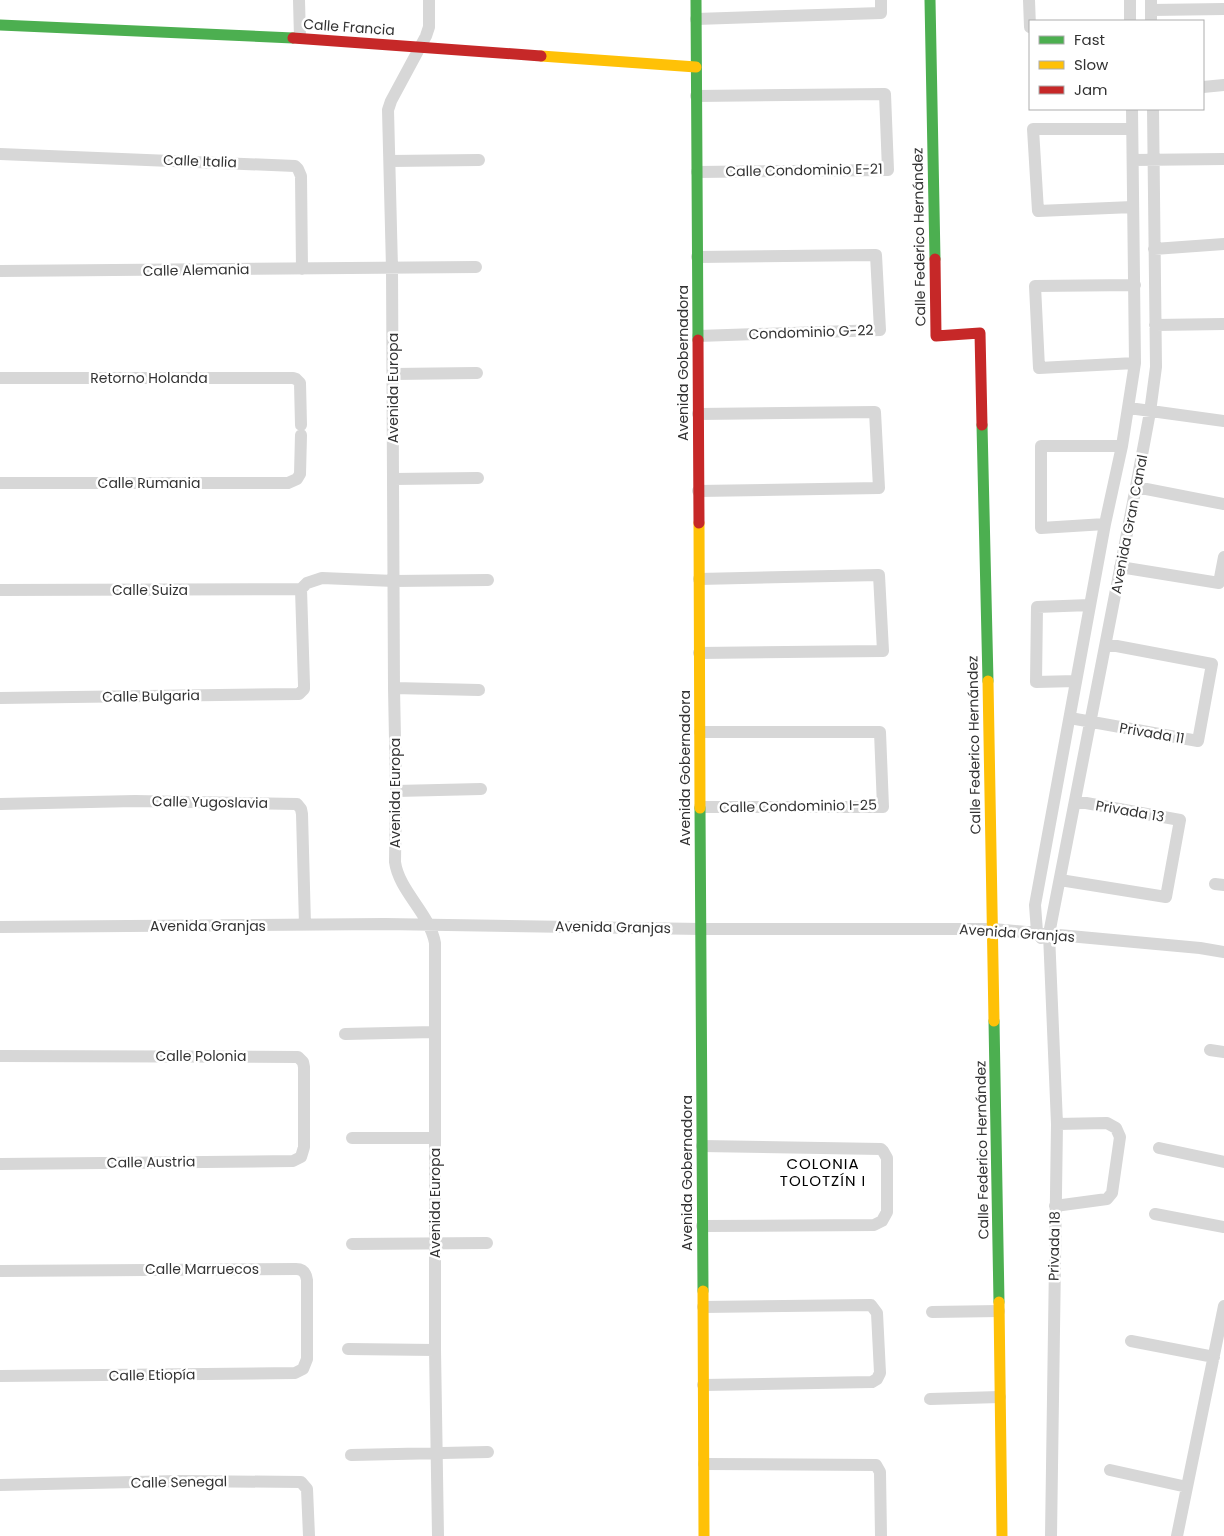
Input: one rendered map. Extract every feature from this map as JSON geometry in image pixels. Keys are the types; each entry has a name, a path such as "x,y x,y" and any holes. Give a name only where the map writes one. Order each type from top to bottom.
{"street":[{"path":"299,0 300,38"},
{"name":"Avenida Europa","path":"429,0 429,26 420,48 389,105 393,374 396,868 429,925 435,943 436,1244 434,1350 438,1453 438,1536"},
{"name":"Avenida Gobernadora","path":"696,0 704,1536"},
{"path":"696,19 881,12 881,0"},
{"name":"Calle Federico Hernández","path":"930,0 936,336 980,333 1000,1311 1002,1536"},
{"path":"1029,0 1030,20"},
{"path":"1130,0 1130,20"},
{"path":"1151,10 1224,9"},
{"name":"Calle Francia","path":"0,25 300,38 696,68"},
{"path":"1204,87 1224,86"},
{"name":"Calle Condominio E-21","path":"696,96 884,94 888,170 697,172"},
{"name":"Avenida Gran Canal","path":"1043,933 1035,905 1105,524 1122,446 1135,363 1132,110"},
{"name":"Avenida Gran Canal","path":"1043,933 1060,880 1150,412 1156,367 1153,110"},
{"path":"1132,128 1034,129 1038,211 1133,206"},
{"name":"Calle Italia","path":"0,154 294,166 298,169 300,176 302,269"},
{"path":"1133,160 1224,159"},
{"path":"390,161 479,160"},
{"path":"1154,249 1224,244"},
{"name":"Condominio G-22","path":"697,257 876,255 880,330 698,336"},
{"name":"Calle Alemania","path":"0,272 476,268"},
{"path":"1135,285 1035,286 1039,368 1135,363"},
{"path":"1155,324 1224,324"},
{"path":"393,374 477,373"},
{"name":"Retorno Holanda","path":"0,378 292,378 298,380 300,388 301,467 297,479"},
{"path":"1128,408 1224,421"},
{"path":"698,414 875,412 879,488 698,491"},
{"path":"1105,524 1041,528 1041,446 1122,446"},
{"path":"393,478 478,478"},
{"name":"Calle Rumania","path":"0,483 288,483 297,479"},
{"path":"1136,487 1224,504"},
{"path":"1120,567 1219,583 1224,557"},
{"path":"699,579 879,575 883,651 699,653"},
{"name":"Calle Suiza","path":"0,590 301,590 307,583 322,578 394,581 488,580"},
{"name":"Calle Bulgaria","path":"0,698 295,695 302,692 304,685 301,590"},
{"path":"1076,681 1036,682 1037,607 1090,605"},
{"name":"Privada 11","path":"1070,718 1198,741 1212,664 1106,644"},
{"path":"394,688 479,690"},
{"name":"Calle Condominio I-25","path":"700,732 880,732 883,807 700,808"},
{"path":"396,792 481,789"},
{"name":"Calle Yugoslavia","path":"0,804 135,801 297,804 300,806 302,814 305,925"},
{"name":"Privada 13","path":"1060,880 1166,897 1180,820 1075,801"},
{"name":"Avenida Granjas","path":"0,927 429,925 701,929 993,929 1200,948 1224,952"},
{"name":"Privada 18","path":"1043,933 1051,955 1057,1124 1051,1536"},
{"path":"346,1034 434,1032"},
{"path":"1210,1050 1224,1052"},
{"name":"Calle Polonia","path":"0,1056 298,1057 303,1062 304,1067 304,1147 301,1156"},
{"path":"1055,1206 1107,1199 1112,1193 1120,1137 1116,1128 1107,1123 1057,1124"},
{"path":"352,1138 435,1138"},
{"path":"702,1146 880,1149 886,1158 887,1212 882,1221 874,1225 702,1226"},
{"path":"1159,1148 1224,1162"},
{"name":"Calle Austria","path":"0,1164 293,1161 301,1156"},
{"path":"1156,1214 1224,1227"},
{"path":"352,1244 487,1243"},
{"name":"Calle Marruecos","path":"0,1271 301,1269 306,1275 307,1280 307,1359 303,1369"},
{"path":"703,1307 871,1305 876,1313 880,1373 877,1379 872,1382 703,1386"},
{"path":"1177,1536 1224,1306"},
{"path":"932,1312 1000,1311"},
{"path":"1131,1341 1214,1357"},
{"path":"348,1349 434,1350"},
{"name":"Calle Etiopía","path":"0,1376 296,1373 303,1369"},
{"path":"930,1399 1000,1397"},
{"path":"351,1455 488,1452"},
{"path":"704,1464 876,1466 880,1472 881,1536"},
{"path":"1110,1470 1187,1486"},
{"name":"Calle Senegal","path":"0,1485 179,1481 301,1482 307,1489 309,1536"}],"traffic: fast":[{"path":"696,0 698,340"},
{"path":"930,0 935,259"},
{"path":"0,25 293,38"},
{"path":"982,425 988,681"},
{"path":"700,808 703,1291"},
{"path":"994,1021 999,1302"}],"traffic: slow":[{"path":"541,56 696,67"},
{"path":"699,523 700,808"},
{"path":"988,681 994,1021"},
{"path":"703,1291 704,1536"},
{"path":"999,1302 1002,1536"}],"traffic: jam":[{"path":"293,38 541,56"},
{"path":"935,259 936,336 980,333 982,425"},
{"path":"698,340 699,523"}],"district":[{"name":"COLONIA TOLOTZÍN I","path":"823,1172"}]}
